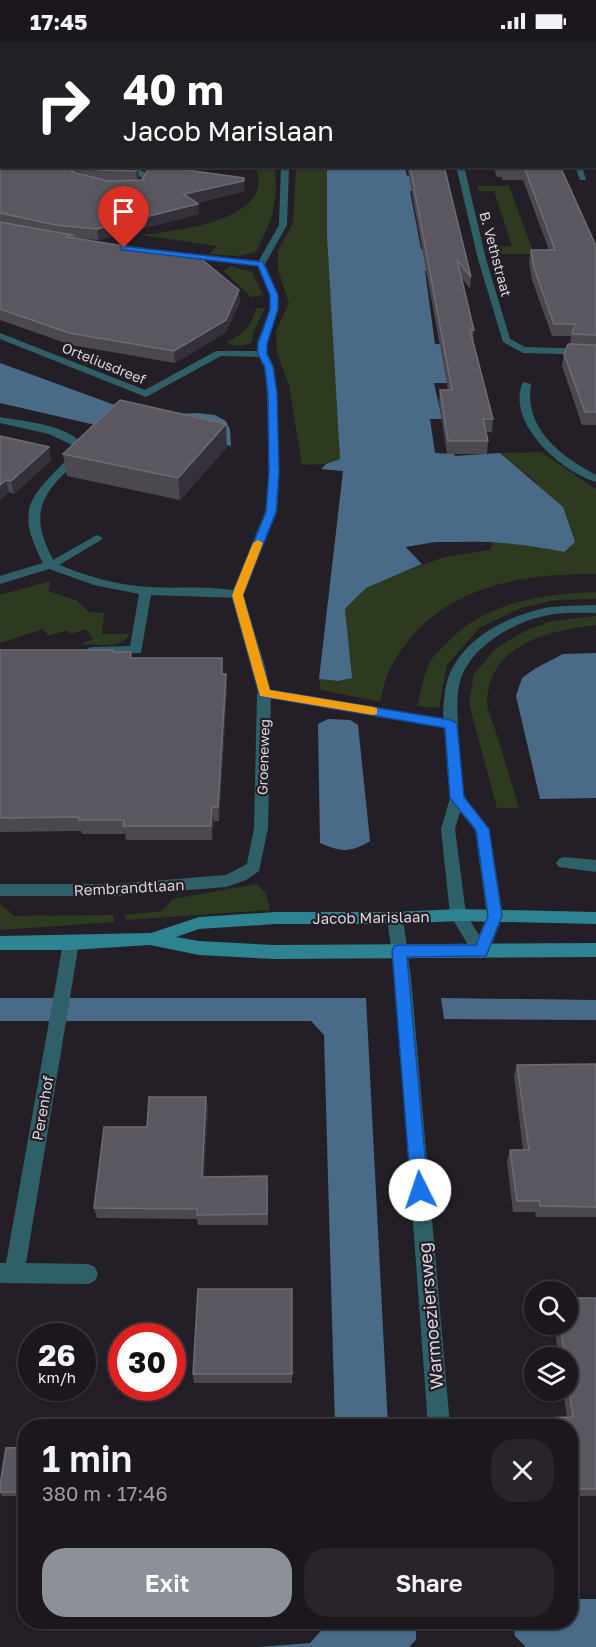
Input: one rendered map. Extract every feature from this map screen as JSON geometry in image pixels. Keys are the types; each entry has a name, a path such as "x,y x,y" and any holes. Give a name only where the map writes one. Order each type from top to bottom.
{"main road":[{"name":"Jacob Marislaan","path":"150,939 199,923 276,918 395,918 459,915 596,918"},
{"name":"Jacob Marislaan","path":"0,943 71,943 150,939 199,948 264,951 596,950"}],"street":[{"path":"120,189 140,186 146,177 131,168"},
{"path":"261,264 283,225 285,168"},
{"name":"B. Vethstraat","path":"460,168 482,259 505,337 522,350 596,352"},
{"path":"579,168 583,178"},
{"path":"147,251 261,264"},
{"path":"0,420 60,434 73,439 79,445 80,452 52,479 36,499 32,520 35,537 50,565 77,578 105,585 146,591 237,595 271,512 274,472 272,393 269,367 262,354 262,344 274,309 274,295 261,264"},
{"name":"Orteliusdreef","path":"0,336 146,394 219,353 262,354"},
{"path":"526,384 524,402 528,416 537,432 561,457 596,479"},
{"path":"0,580 50,565 97,538"},
{"path":"79,651 136,650 146,591"},
{"name":"Groeneweg","path":"237,595 264,693 261,828 254,867"},
{"path":"481,951 459,915 448,829 457,798 450,701 457,670 474,648 507,626 542,612 596,609"},
{"path":"264,693 451,724"},
{"path":"457,798 482,829 495,916 481,951"},
{"path":"564,863 596,866"},
{"name":"Rembrandtlaan","path":"0,890 114,890 214,882 241,876 254,867"},
{"name":"Warmoeziersweg","path":"395,918 438,1419"},
{"name":"Perenhof","path":"71,943 7,1273 88,1274"}],"green space":[{"path":"255,168 275,168 276,190 272,217 256,252 238,256 209,254 217,246 142,235 199,226 220,219 238,211 252,199 258,185"},
{"path":"296,168 327,168 340,459 326,464 302,465 289,385 277,353 276,331 289,303 278,270 278,250 293,223"},
{"path":"477,186 509,186 534,254 498,254 494,247 512,246 494,191 479,191"},
{"path":"230,266 252,272 263,295 251,297 224,271"},
{"path":"256,308 265,308 253,333 252,342 239,346 227,342 246,329"},
{"path":"541,452 596,489 596,574 535,577 506,582 478,591 453,603 429,619 409,641 389,671 380,702 321,690 319,679 338,681 351,678 345,609 366,588 444,557 490,550 492,542 531,545 564,552 536,482 500,453"},
{"path":"51,581 48,591 76,600 89,612 104,613 102,634 130,634 126,639 115,644 81,644 93,639 86,629 71,634 67,630 49,636 43,629 0,643 0,595"},
{"path":"596,592 596,599 555,600 521,608 479,628 447,665 439,708 417,706 431,660 460,630 477,619 514,603 534,598"},
{"path":"596,616 596,625 542,636 510,653 498,666 490,682 487,705 519,808 497,808 469,704 474,674 495,649 525,631 552,621"},
{"path":"257,884 266,894 270,910 126,920 124,915 162,911 173,899"},
{"path":"0,904 14,916 113,915 114,922 0,930"}],"water":[{"path":"327,168 405,168 407,176 433,176 435,190 410,191 421,249 446,249 452,270 425,271 435,344 458,345 477,383 434,383 442,419 430,419 435,453 454,454 455,456 500,453 563,507 575,542 564,552 525,545 485,542 446,542 406,547 422,564 366,588 345,609 352,678 338,681 319,679 343,471 321,469 326,464 340,459 327,235"},
{"path":"0,363 123,408 177,414 215,415 226,421 230,430 231,446 123,421 113,429 0,403"},
{"path":"596,653 596,798 540,799 516,696 522,678 563,654"},
{"path":"328,719 350,720 358,725 370,841 357,848 345,850 320,843 318,724"},
{"path":"0,998 366,998 388,1419 335,1419 324,1035 311,1021 0,1021"},
{"path":"441,998 596,1000 596,1020 444,1019"},
{"path":"578,1599 596,1599 596,1647 526,1647 515,1636 514,1629 578,1629"},
{"path":"323,1629 416,1629 416,1640 409,1647 259,1647 310,1643"}],"pier":[{"path":"435,542 492,542 492,545 435,545 412,549 425,563 422,564 406,547"}],"building":[{"path":"0,168 68,168 76,173 108,181 142,180 149,168 172,168 244,178 244,181 184,194 198,204 97,229 56,225 0,213"},
{"path":"94,168 138,168 136,171"},
{"path":"410,168 444,168 471,277 457,260 474,330 470,330 493,419 483,419 488,441 448,441 440,390 452,390"},
{"path":"561,168 596,246 596,335 572,334 575,324 554,324 534,268 531,250 555,250 525,169 504,169"},
{"path":"0,222 72,235 67,237 200,258 239,290 226,320 174,351 69,333 0,309"},
{"path":"568,344 596,345 596,412 585,412 564,354"},
{"path":"120,400 226,424 178,478 63,454"},
{"path":"0,436 49,447 11,481 6,480 0,485"},
{"path":"0,650 113,650 113,652 131,652 130,658 222,658 222,674 226,674 218,807 212,807 211,826 123,826 124,820 79,820 79,817 0,818"},
{"path":"595,1064 596,1207 540,1206 539,1201 517,1201 510,1150 529,1150 517,1065"},
{"path":"149,1097 206,1097 202,1177 267,1176 267,1214 197,1215 197,1209 94,1208 104,1127 147,1127"},
{"path":"198,1289 292,1289 292,1374 193,1374"},
{"path":"578,1298 596,1298 596,1489 578,1489 578,1419 544,1419 573,1417 571,1401 578,1401 578,1347 563,1347 562,1335 578,1335"},
{"path":"18,1447 18,1492 0,1492 6,1448"}],"slow traffic":[{"path":"258,543 237,595 259,666 264,693 373,711"}],"route":[{"path":"124,248 261,264 274,295 274,309 262,344 262,354 269,367 272,393 274,472 271,512 237,595 259,666 264,693 451,724 457,798 482,829 495,916 481,951 399,951 420,1190"}]}
